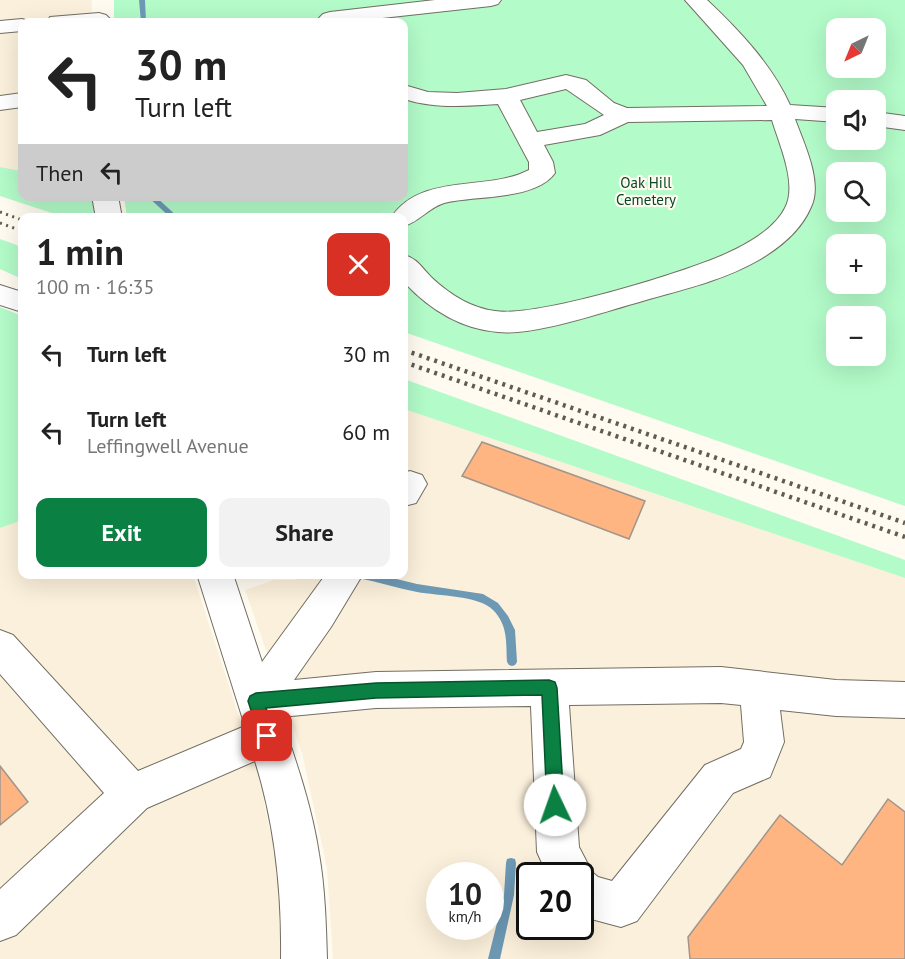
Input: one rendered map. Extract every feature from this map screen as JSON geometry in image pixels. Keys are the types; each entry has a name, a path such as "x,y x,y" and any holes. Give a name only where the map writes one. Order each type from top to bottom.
{"street":[{"path":"58,18 60,4 65,0"},
{"path":"314,0 330,18"},
{"path":"348,18 491,0"},
{"path":"408,269 419,283 444,303 473,317 500,323 544,318 685,278 745,255 784,228 796,212 803,193 799,170 781,112 772,94 748,59 721,25 695,0"},
{"path":"79,18 100,14"},
{"path":"0,27 18,25"},
{"path":"408,93 436,99 506,96 566,82 578,85 606,108 624,115 781,112 826,114"},
{"path":"408,214 416,206 432,198 516,186 542,173 541,162 531,140 506,96"},
{"path":"0,103 18,101"},
{"path":"531,140 591,130 624,115"},
{"path":"886,120 905,123"},
{"path":"0,295 18,301"},
{"path":"217,579 280,775 298,853 304,926 304,959"},
{"path":"261,718 341,582"},
{"path":"0,647 132,794"},
{"path":"0,919 132,794 261,718 376,690 721,685 836,698 905,700"},
{"path":"549,688 558,852 564,862"},
{"path":"594,898 621,904 718,779 756,763 764,742 759,689"}],"shaded area":[{"path":"0,0 92,0 91,18 18,18 18,170 0,167"},
{"path":"408,410 905,578 905,959 333,959 327,868 302,753 245,590 274,580 408,579"},
{"path":"18,521 18,579 194,579 259,778 284,899 287,959 0,959 0,528"}],"green space":[{"name":"Oak Hill Cemetery","path":"114,0 905,0 905,506 408,333 408,213 126,213 125,201 408,201 408,18 114,18"},
{"path":"0,167 18,170 18,201 93,201 95,213 52,213 0,196"},
{"path":"0,239 18,246 18,277 0,269"},
{"path":"0,307 18,314 18,521 0,528"},
{"path":"408,380 905,560 905,578 408,410"}],"building":[{"path":"482,442 645,501 629,539 462,476"},
{"path":"0,766 28,802 0,825"},
{"path":"888,799 905,812 905,959 690,959 688,937 780,815 842,865"}],"waterway":[{"path":"142,0 144,18"},
{"path":"156,201 170,213"},
{"path":"379,579 417,588 480,597 495,606 510,630 512,662"},
{"path":"494,959 509,895 511,863"}],"railway":[{"path":"0,212 18,219"},
{"path":"0,223 18,230"},
{"path":"408,351 905,523"},
{"path":"408,363 905,537"}],"route":[{"path":"267,736 256,701 376,690 549,688 555,805"}]}
